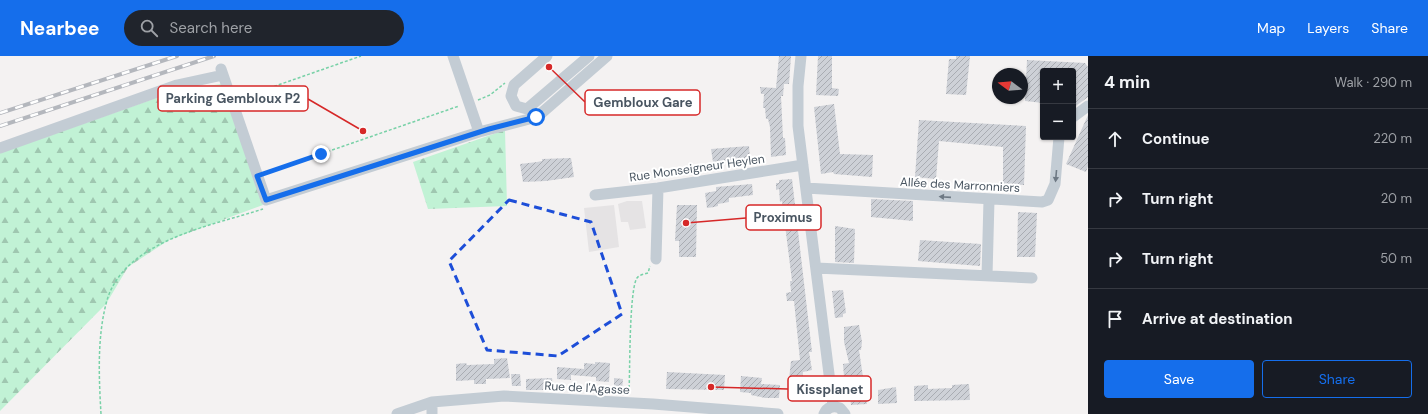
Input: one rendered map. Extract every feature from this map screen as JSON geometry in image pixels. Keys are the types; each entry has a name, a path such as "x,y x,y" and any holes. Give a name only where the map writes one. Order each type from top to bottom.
{"street":[{"path":"453,56 479,132"},
{"path":"548,56 514,85 511,96 516,106 527,109 589,56"},
{"path":"0,148 177,85 222,72 266,200 479,132 536,117 607,56"},
{"path":"800,56 797,106 833,406"},
{"path":"1076,115 1088,106"},
{"name":"Allée des Marronniers","path":"806,188 1042,202 1048,200 1052,193 1056,179 1059,140"},
{"name":"Rue Monseigneur Heylen","path":"595,195 658,188 803,165"},
{"path":"656,259 658,188"},
{"path":"987,276 989,200"},
{"path":"816,268 1032,278"},
{"name":"Rue de l'Agasse","path":"397,414 432,402 504,396 628,403 653,409 778,414"},
{"path":"432,402 432,414"},
{"path":"824,414 827,409 833,406 840,408 845,414"}],"path":[{"path":"232,101 361,56"},
{"path":"257,176 490,95 507,81"},
{"path":"101,414 101,339 106,304 114,284 128,267 144,253 162,243 191,231 268,208"},
{"path":"628,403 632,295 636,279 639,276 648,273 650,265 656,259"}],"highlighted area":[{"path":"509,200 591,222 622,314 558,356 487,350 449,261"}],"shaded area":[{"path":"627,201 642,201 646,228 630,230 628,222 621,222 618,204"},
{"path":"614,205 619,247 589,252 584,208"}],"green space":[{"path":"221,84 263,205 169,240 128,267 106,304 0,411 0,153 179,90"},
{"path":"505,130 507,206 428,209 413,162"}],"building":[{"path":"779,56 791,56 789,84 784,84 783,96 781,96 783,138 785,138 786,155 771,157 770,127 768,119 766,119 765,108 763,108 764,94 761,94 760,87 776,88"},
{"path":"818,56 832,56 832,88 839,89 838,96 816,95"},
{"path":"956,56 970,56 966,95 946,94 949,59 956,59"},
{"path":"1027,60 1085,63 1088,67 1088,97 1076,106 1076,68 1040,68 1040,103 1028,101 1028,68 1027,68"},
{"path":"834,104 840,154 873,155 872,177 834,174 833,172 821,174 814,107"},
{"path":"1088,115 1088,166 1086,172 1066,164"},
{"path":"919,120 1026,126 1024,185 1003,184 1003,147 939,141 936,179 915,177"},
{"path":"749,146 750,159 713,162 711,149"},
{"path":"571,158 574,177 546,181 523,182 520,164 542,161 542,159"},
{"path":"792,179 812,352 809,352 812,370 803,372 802,389 788,388 791,361 800,360 794,301 787,301 786,293 791,292 790,281 792,281 782,201 780,202 779,189 776,190 776,183 779,183 779,180"},
{"path":"752,184 753,195 729,198 729,202 707,208 705,193 716,191 716,187"},
{"path":"871,199 913,201 913,221 871,217"},
{"path":"677,205 697,205 696,257 679,257 679,241 675,241"},
{"path":"1018,212 1037,213 1035,257 1017,257"},
{"path":"835,226 855,229 854,263 835,262"},
{"path":"920,240 981,244 980,266 918,261"},
{"path":"843,290 846,313 843,314 843,317 835,318 832,291"},
{"path":"859,325 862,342 861,350 859,350 867,404 851,405 848,376 844,377 843,364 849,363 844,342 844,327"},
{"path":"507,358 510,378 486,379 486,384 474,384 474,380 456,381 456,364 494,364 494,359"},
{"path":"595,362 610,363 609,382 596,381 596,377 571,375 571,380 557,379 557,367 584,369 584,363 595,364"},
{"path":"667,372 725,375 724,390 666,389"},
{"path":"511,374 520,374 521,386 512,386"},
{"path":"741,376 762,378 761,384 780,385 779,398 765,398 751,395 751,393 740,392"},
{"path":"552,378 553,390 526,390 526,379"},
{"path":"614,378 623,379 622,390 614,390"},
{"path":"969,384 970,400 914,401 914,386 928,385 928,389 952,388 952,385"},
{"path":"896,387 897,403 878,404 878,390"}],"railway":[{"path":"0,113 177,56"},
{"path":"0,126 214,56"}],"place":[{"name":"Gembloux Gare","path":"549,67"},
{"name":"Parking Gembloux P2","path":"363,131"},
{"name":"Proximus","path":"686,223"},
{"name":"Kissplanet","path":"711,387"}],"route":[{"path":"321,154 257,176 266,200 489,129 536,117"}]}
